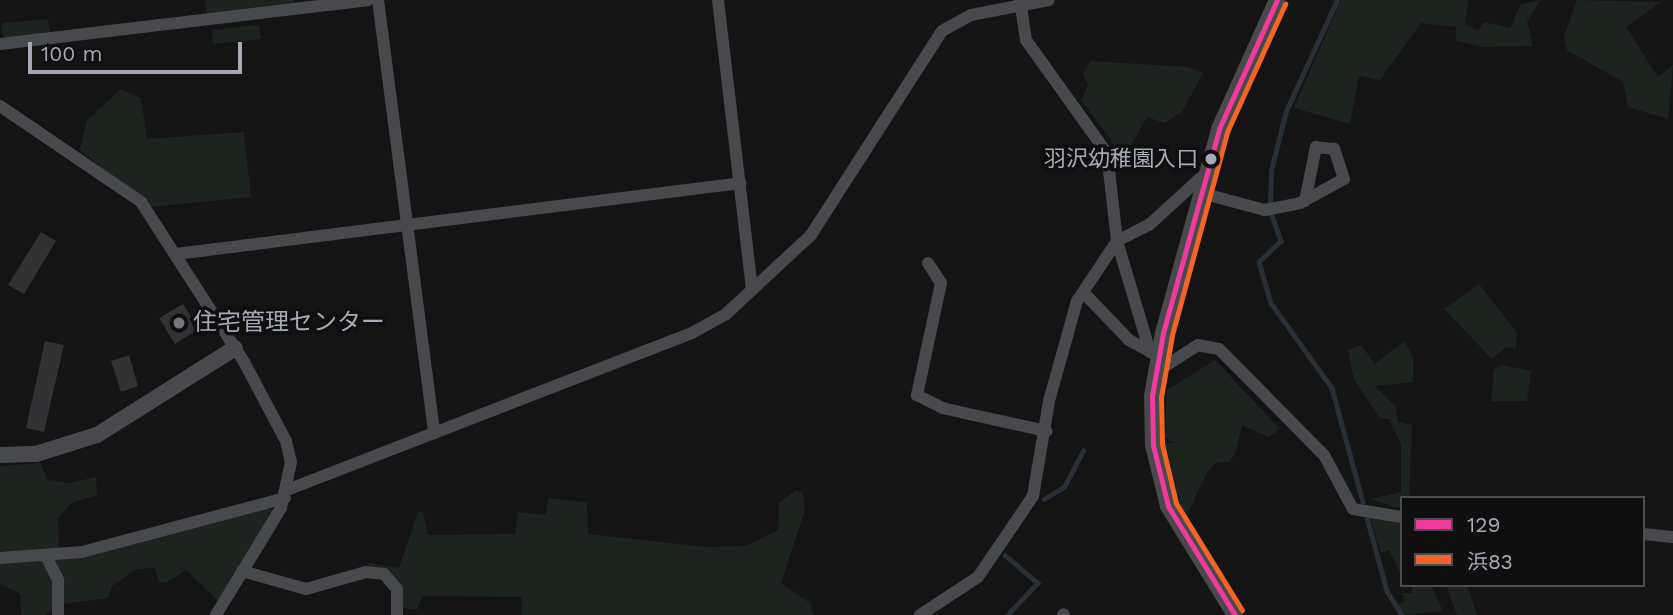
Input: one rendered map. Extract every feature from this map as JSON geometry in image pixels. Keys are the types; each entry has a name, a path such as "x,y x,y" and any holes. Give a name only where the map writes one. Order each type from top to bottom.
{"street":[{"path":"0,44 367,0"},
{"path":"378,0 434,433"},
{"path":"718,0 752,290"},
{"path":"0,558 47,558 286,494 434,433 692,333 726,314 811,235 839,198 942,31 971,15 1049,0"},
{"path":"1235,615 1179,528 1160,482 1151,420 1155,360 1206,173 1232,93 1277,0"},
{"path":"1020,5 1026,40 1103,143 1117,241 1155,360"},
{"path":"0,106 125,188 176,254 235,348 286,440 286,494 262,545 242,571 216,615"},
{"path":"920,615 978,577 998,554 1033,496 1055,379 1083,292 1117,241 1149,225 1206,173"},
{"path":"176,254 741,183"},
{"path":"1201,193 1265,211 1305,201"},
{"path":"928,263 941,283 917,395 942,408 1046,431"},
{"path":"1083,292 1129,340 1155,360"},
{"path":"1155,360 1198,345 1219,349 1324,456 1353,509 1400,517"},
{"path":"0,455 36,454 97,435 235,348"},
{"path":"1645,534 1673,537"},
{"path":"47,558 58,580 58,615"},
{"path":"242,571 306,589 366,572 384,574 397,589 397,615"}],"shaded area":[{"path":"205,0 294,0 295,7 207,16"},
{"path":"1341,0 1469,0 1465,24 1478,31 1484,22 1510,28 1521,4 1541,0 1527,21 1533,46 1484,47 1456,41 1456,27 1421,23 1380,80 1359,76 1350,124 1294,108"},
{"path":"1577,0 1661,2 1626,27 1658,77 1673,65 1668,119 1628,107 1623,82 1567,50 1564,36"},
{"path":"48,19 50,35 6,39 2,34 2,23"},
{"path":"259,25 261,39 213,44 212,30"},
{"path":"1090,61 1189,67 1203,73 1182,112 1164,123 1147,117 1120,165 1111,140 1081,100 1088,85 1083,74"},
{"path":"121,89 141,98 147,139 244,132 251,197 150,207 80,150 87,120"},
{"path":"1479,284 1517,333 1516,349 1506,347 1492,359 1444,309"},
{"path":"1404,341 1413,357 1413,382 1375,386 1396,407 1398,422 1412,425 1409,496 1400,496 1400,507 1371,499 1401,492 1401,444 1389,419 1380,419 1354,380 1348,350 1361,345 1375,364"},
{"path":"1215,360 1280,429 1268,437 1242,425 1236,452 1229,462 1216,463 1208,471 1184,521 1165,443 1173,443 1165,437 1167,390"},
{"path":"1501,365 1531,371 1527,401 1491,401 1494,370"},
{"path":"40,463 48,480 70,483 96,477 97,495 72,503 58,518 59,546 51,555 0,553 0,466"},
{"path":"796,490 803,493 805,510 781,583 810,603 814,615 521,615 522,597 422,596 417,610 403,608 401,590 368,569 369,563 399,568 418,512 423,512 428,535 515,534 518,512 546,515 548,498 587,502 588,534 707,547 746,546 778,530 779,503"},
{"path":"266,509 278,509 218,601 186,570 166,583 159,582 154,567 135,570 112,586 108,598 56,605 46,615 21,615 20,594 0,584 0,562 95,555"},
{"path":"1369,514 1400,521 1400,572 1389,550 1381,553"},
{"path":"1412,587 1432,587 1443,611 1403,615 1397,605 1405,602 1402,593 1412,593"},
{"path":"1447,587 1468,587 1477,615 1457,615"}],"building":[{"path":"41,232 56,241 24,294 8,285"},
{"name":"住宅管理センター","path":"183,304 199,329 175,344 159,318"},
{"path":"45,341 64,345 44,432 26,428"},
{"path":"129,355 138,386 121,392 111,361"}],"waterway":[{"path":"1270,204 1271,170 1286,111 1337,0"},
{"path":"1272,215 1281,241 1259,262 1271,303 1332,388 1363,502"},
{"path":"1044,499 1064,487 1083,451"},
{"path":"1366,514 1387,591 1402,615"},
{"path":"1005,555 1038,583 1008,615"}],"transit line":[{"name":"129","path":"1235,615 1168,506 1153,445 1152,396 1163,333 1219,129 1277,0"},
{"name":"浜83","path":"1242,610 1176,503 1162,444 1161,397 1172,335 1227,132 1285,4"}],"place":[{"name":"羽沢幼稚園入口","path":"1211,159"},
{"name":"住宅管理センター","path":"179,323"}]}
